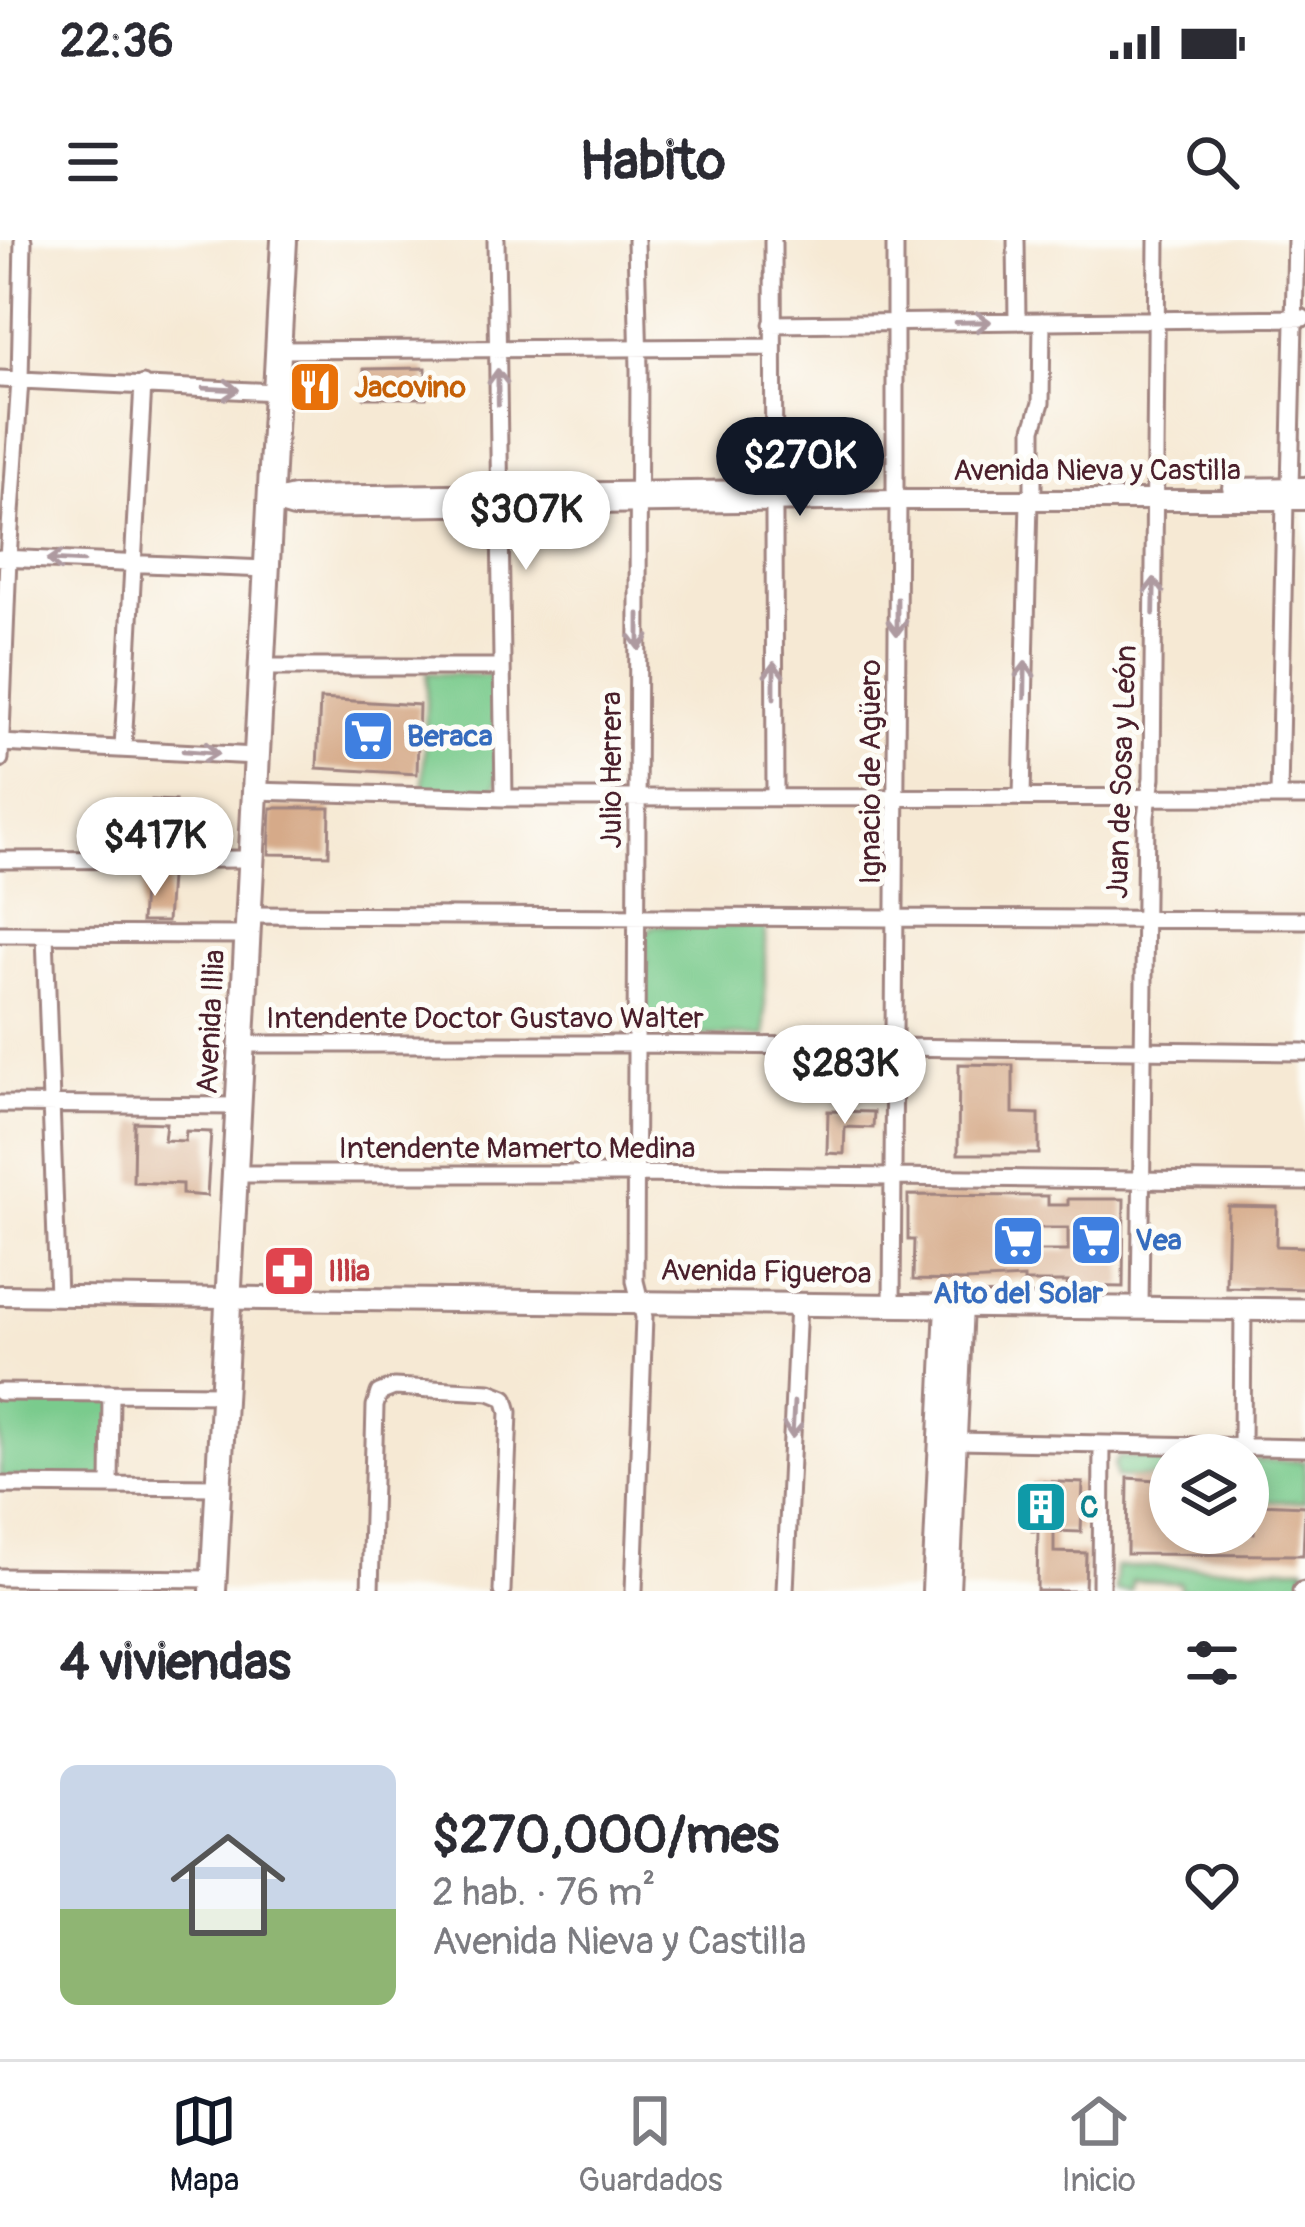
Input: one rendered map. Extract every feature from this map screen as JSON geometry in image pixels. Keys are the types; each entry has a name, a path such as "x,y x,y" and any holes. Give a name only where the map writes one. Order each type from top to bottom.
{"main road":[{"name":"Avenida Illia","path":"213,1585 284,240"},
{"name":"Avenida Figueroa","path":"226,1298 1305,1310"}],"street":[{"path":"23,240 20,380 4,558 1,748 123,748 256,756"},
{"path":"496,240 504,797"},
{"name":"Julio Herrera","path":"634,1591 644,1317 635,1281 636,240"},
{"path":"773,240 775,797"},
{"name":"Ignacio de Agüero","path":"892,1304 895,240"},
{"path":"1016,240 1017,321"},
{"name":"Juan de Sosa y León","path":"1140,1306 1146,816 1152,778 1156,240"},
{"path":"1279,796 1296,494 1300,318 1296,240"},
{"path":"772,324 1300,318"},
{"path":"1022,797 1033,429 1041,403 1042,321"},
{"path":"278,350 772,347"},
{"path":"0,379 276,392"},
{"path":"123,748 143,384"},
{"name":"Avenida Nieva y Castilla","path":"270,501 294,496 500,500 1296,494"},
{"path":"4,558 266,569"},
{"path":"261,668 502,667"},
{"path":"254,791 638,798 1305,797"},
{"path":"0,860 250,860"},
{"path":"0,934 636,916 1305,920"},
{"path":"45,934 58,1296"},
{"name":"Intendente Doctor Gustavo Walter","path":"240,1044 1305,1052"},
{"path":"0,1104 236,1106"},
{"name":"Intendente Mamerto Medina","path":"233,1174 1305,1182"},
{"path":"0,1295 226,1298"},
{"path":"785,1591 798,1303"},
{"path":"950,1591 957,1441 954,1304"},
{"path":"932,1591 954,1304"},
{"path":"1242,1434 1243,1308"},
{"path":"370,1591 375,1406 379,1393 394,1388 490,1392 505,1398 502,1591"},
{"path":"0,1392 222,1394"},
{"path":"110,1486 111,1393"},
{"path":"957,1441 1149,1445"},
{"path":"1101,1591 1102,1444"},
{"path":"1269,1447 1305,1448"},
{"path":"0,1485 218,1487"},
{"path":"0,1577 213,1585"}],"green space":[{"path":"427,673 494,676 497,784 492,791 423,790"},
{"path":"652,926 765,926 765,1036 650,1033 646,1026 646,934"},
{"path":"0,1397 118,1398 117,1479 0,1478"},
{"path":"1119,1457 1149,1458 1149,1477 1116,1478 1114,1464"},
{"path":"1269,1460 1305,1461 1305,1502 1269,1501"},
{"path":"1116,1567 1305,1567 1305,1582 1282,1591 1180,1591 1180,1583 1132,1581 1131,1591 1115,1591"}],"building":[{"path":"426,368 426,398 364,398 364,369"},
{"name":"Beraca","path":"320,699 419,705 417,774 317,768"},
{"path":"152,800 175,801 172,846 149,844"},
{"path":"271,808 330,808 329,855 269,854"},
{"path":"144,876 170,877 167,922 141,922"},
{"path":"959,1064 1013,1065 1013,1113 1039,1114 1039,1154 958,1154"},
{"path":"828,1111 874,1112 873,1128 845,1127 844,1154 827,1153"},
{"path":"134,1122 166,1123 164,1140 185,1141 186,1131 211,1132 207,1196 182,1194 182,1184 133,1182"},
{"path":"908,1195 1048,1196 1048,1205 1068,1205 1068,1199 1124,1199 1123,1287 1067,1286 1068,1282 1024,1282 1024,1278 913,1280 914,1240 908,1240","holes":["1009,1228 1068,1228 1068,1251 1009,1251"]},
{"path":"1228,1206 1277,1207 1276,1246 1305,1247 1305,1289 1226,1287"},
{"path":"1128,1478 1149,1480 1149,1554 1269,1554 1269,1505 1305,1506 1303,1555 1127,1554"},
{"path":"1034,1481 1083,1483 1081,1532 1054,1531 1054,1552 1086,1553 1085,1591 1037,1591"}],"place":[{"name":"Jacovino","path":"315,387"},
{"name":"Beraca","path":"368,736"},
{"name":"Vea","path":"1096,1240"},
{"name":"Alto del Solar","path":"1018,1241"},
{"name":"Illia","path":"289,1271"},
{"name":"C","path":"1041,1507"}]}
